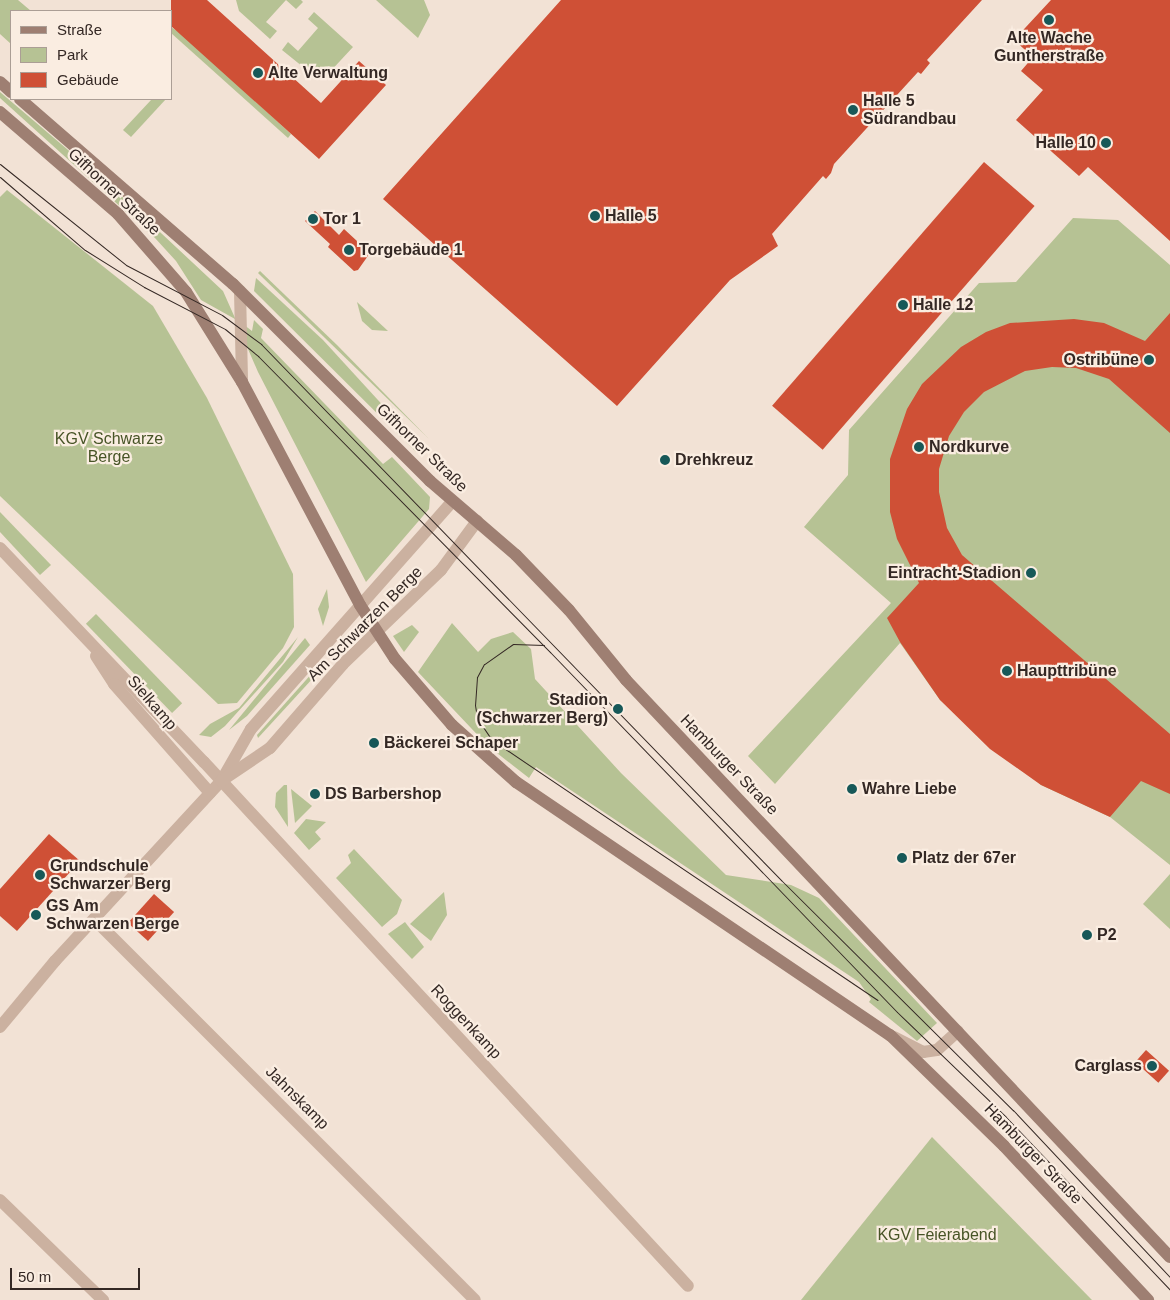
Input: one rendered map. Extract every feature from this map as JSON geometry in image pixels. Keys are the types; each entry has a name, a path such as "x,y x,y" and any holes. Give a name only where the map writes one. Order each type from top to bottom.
{"main road":[{"path":"0,82 10,91"},
{"name":"Gifhorner Straße","path":"21,100 240,291 452,502 477,520"},
{"name":"Gifhorner Straße","path":"0,112 118,214 158,257 215,334 376,632"},
{"name":"Hamburger Straße","path":"477,520 558,598 626,680 1170,1257"},
{"name":"Hamburger Straße","path":"376,632 436,707 497,767 890,1035 1004,1146 1148,1300"}],"street":[{"name":"Gifhorner Straße","path":"240,291 242,382"},
{"name":"Am Schwarzen Berge","path":"0,1027 221,780 251,729 452,502"},
{"name":"Am Schwarzen Berge","path":"221,780 270,748 376,632 441,570 477,520"},
{"name":"Sielkamp","path":"0,548 221,780"},
{"name":"Sielkamp","path":"78,629 114,684 210,792"},
{"name":"Roggenkamp","path":"221,780 688,1286"},
{"name":"Jahnskamp","path":"95,920 475,1300"},
{"name":"Hamburger Straße","path":"890,1035 923,1052 938,1050 958,1031"},
{"path":"0,1200 103,1300"}],"green space":[{"path":"0,0 18,0 30,10 10,10 10,43 0,34"},
{"path":"236,0 286,0 266,22 277,31 270,39 239,11"},
{"path":"286,0 301,0 303,2 296,9"},
{"path":"376,0 424,0 430,15 418,38"},
{"path":"314,12 353,47 327,75 318,79 282,50 288,42 298,51 318,28 308,19"},
{"path":"172,28 186,37 291,134 288,138 172,34"},
{"path":"0,92 115,190 223,291 235,318 252,331 254,320 263,329 261,338 383,464 392,457 430,497 429,509 366,582 258,372 235,319 201,300 176,261 155,238 0,98"},
{"path":"151,100 165,100 131,137 123,130"},
{"name":"KGV Schwarze Berge","path":"7,190 153,306 207,398 293,574 294,627 283,648 237,703 218,704 0,496 0,197"},
{"name":"Eintracht-Stadion","path":"1073,218 1118,220 1170,265 1170,865 1110,817 1041,785 940,700 900,643 775,784 748,756 891,603 804,527 848,475 849,430 979,283 1016,282"},
{"path":"260,271 337,345 429,439 258,273"},
{"path":"256,278 323,340 421,447 416,452 254,291"},
{"path":"357,302 388,331 372,330 362,321"},
{"path":"0,512 51,565 40,575 0,532"},
{"path":"327,589 329,607 323,626 318,609"},
{"path":"96,614 182,703 172,713 86,624"},
{"path":"452,623 478,652 491,639 513,632 531,649 535,679 621,773 726,875 791,885 819,898 937,1023 917,1041 869,1002 871,999 859,982 536,767 529,778 488,746 418,672"},
{"path":"412,625 419,632 404,652 393,636"},
{"path":"298,637 283,662 225,726 211,737 199,735 210,724 239,708"},
{"path":"305,638 310,645 247,716 229,730"},
{"path":"322,662 325,665 258,738 257,735"},
{"path":"284,785 287,785 288,827 275,807 276,793"},
{"path":"291,789 312,806 295,823"},
{"path":"306,819 326,822 315,832 321,839 309,850 294,833"},
{"path":"354,849 402,900 397,914 382,927 336,878 351,863 348,855"},
{"path":"1170,874 1170,929 1143,904"},
{"path":"444,892 447,915 431,941 410,924"},
{"path":"405,922 424,947 412,959 388,934"},
{"name":"KGV Feierabend","path":"932,1137 1092,1300 801,1300"}],"building":[{"name":"Alte Verwaltung","path":"171,0 207,0 321,103 359,61 386,85 319,159 172,27"},
{"name":"Halle 5","path":"561,0 982,0 927,60 930,63 921,74 918,72 834,164 831,173 826,179 823,176 772,234 778,246 730,280 617,406 383,199"},
{"name":"Halle 10","path":"1051,0 1170,0 1170,241 1088,167 1079,176 1016,120 1043,90 1021,71 1033,57 1014,40"},
{"name":"Halle 12","path":"984,162 1035,206 823,450 772,406"},
{"name":"Torgebäude 1","path":"315,211 339,235 344,229 370,253 358,270 354,271 328,247 330,244 305,221"},
{"path":"1170,313 1170,433 1109,379 1076,368 1052,367 1025,371 984,392 964,412 949,436 939,469 939,492 947,528 962,555 1170,734 1170,794 1141,781 1110,817 1041,785 990,749 940,700 900,642 887,618 919,583 897,539 890,512 890,459 907,409 922,384 961,347 986,332 1010,323 1074,319 1104,323 1145,341"},
{"name":"Grundschule Schwarzer Berg","path":"49,834 80,861 17,931 0,916 0,889"},
{"path":"154,894 174,912 148,941 128,923"},
{"name":"Carglass","path":"1146,1050 1169,1071 1158,1083 1135,1062"}],"tram line":[{"path":"0,164 126,265 222,315 261,344 781,880 1013,1110 1170,1277"},
{"path":"0,177 85,250 144,287 225,329 258,356 550,652 897,1012 1006,1117 1170,1290"},
{"path":"544,645 513,644 484,664 477,677 475,705 477,718 492,740 878,1000"}],"place":[{"name":"Alte Wache Guntherstraße","path":"1049,20"},
{"name":"Alte Verwaltung","path":"258,73"},
{"name":"Halle 5 Südrandbau","path":"853,110"},
{"name":"Halle 10","path":"1106,143"},
{"name":"Halle 5","path":"595,216"},
{"name":"Tor 1","path":"313,219"},
{"name":"Torgebäude 1","path":"349,250"},
{"name":"Halle 12","path":"903,305"},
{"name":"Ostribüne","path":"1149,360"},
{"name":"Nordkurve","path":"919,447"},
{"name":"Drehkreuz","path":"665,460"},
{"name":"Eintracht-Stadion","path":"1031,573"},
{"name":"Haupttribüne","path":"1007,671"},
{"name":"Stadion (Schwarzer Berg)","path":"618,709"},
{"name":"Bäckerei Schaper","path":"374,743"},
{"name":"Wahre Liebe","path":"852,789"},
{"name":"DS Barbershop","path":"315,794"},
{"name":"Platz der 67er","path":"902,858"},
{"name":"Grundschule Schwarzer Berg","path":"40,875"},
{"name":"GS Am Schwarzen Berge","path":"36,915"},
{"name":"P2","path":"1087,935"},
{"name":"Carglass","path":"1152,1066"}]}
